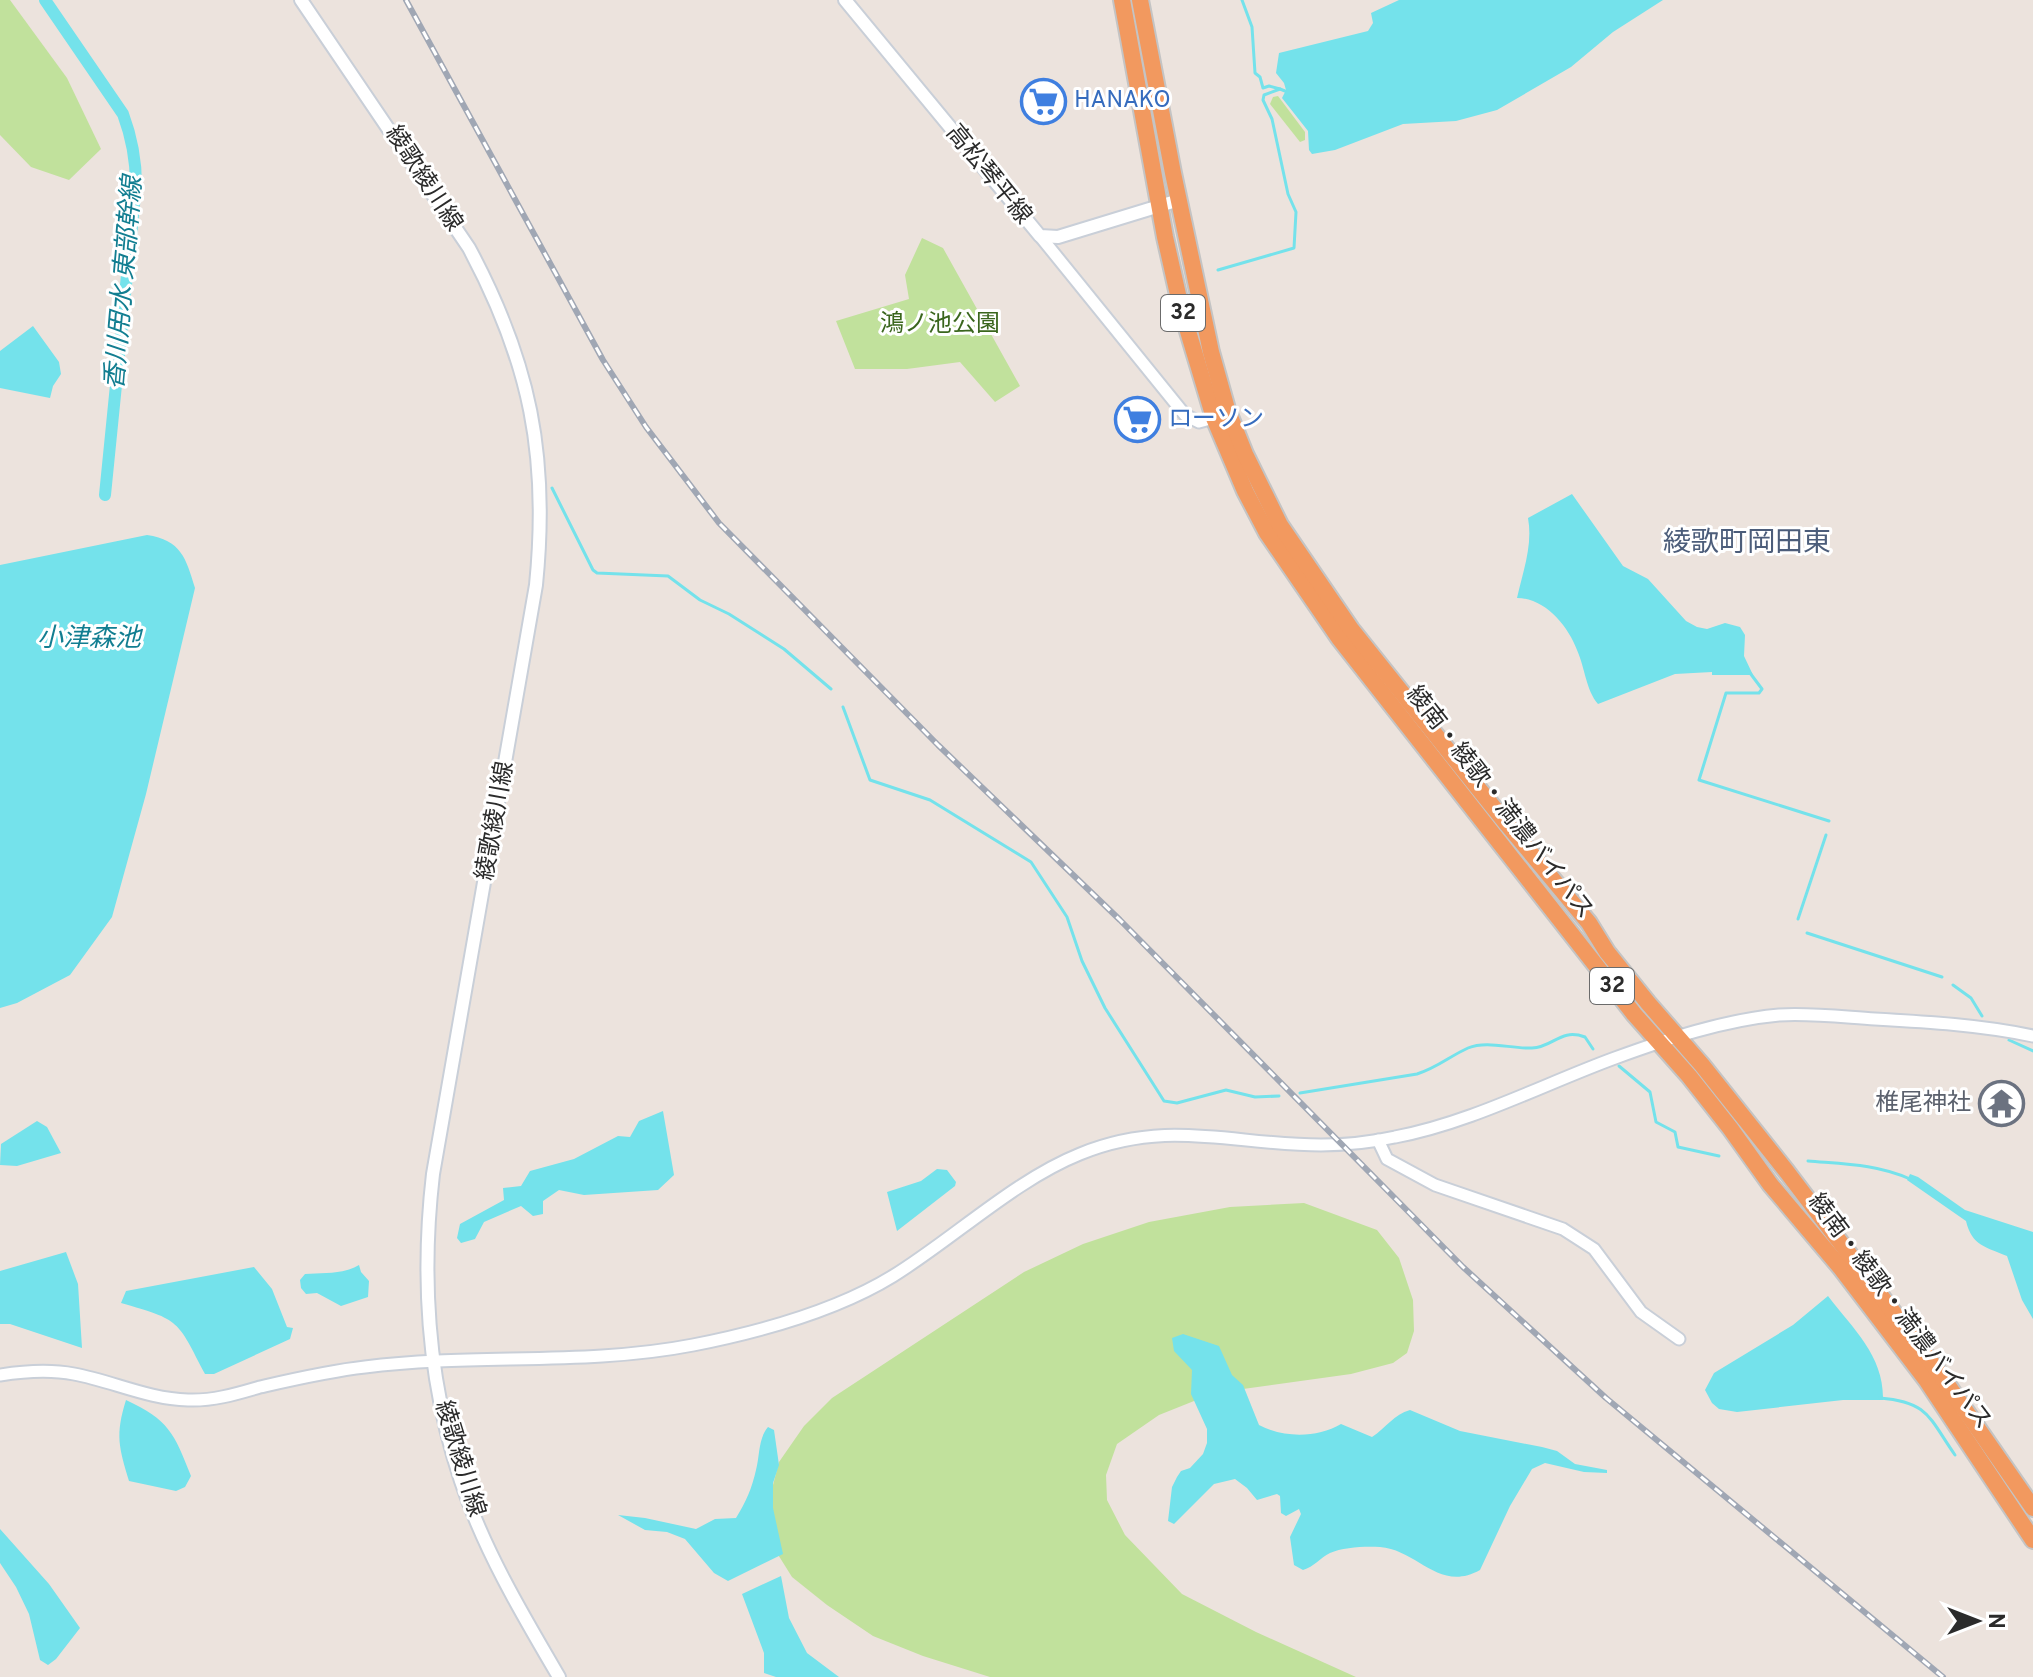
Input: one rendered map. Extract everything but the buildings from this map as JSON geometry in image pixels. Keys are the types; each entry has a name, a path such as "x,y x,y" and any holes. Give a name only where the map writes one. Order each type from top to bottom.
{"highway":[{"name":"綾南・綾歌・満濃バイパス","path":"1122,0 1181,308 1214,418 1245,491 1267,533 1325,620 1634,1014 1705,1097 1770,1184 1840,1267 1927,1381 2033,1540"},
{"name":"綾南・綾歌・満濃バイパス","path":"1140,0 1211,352 1227,409 1280,525 1351,629 1589,923 1607,952 1787,1172 1904,1327 2033,1508"}],"main road":[{"name":"綾歌綾川線","path":"301,0 469,248 510,336 536,435 540,544 530,634 430,1199 426,1249 432,1361 447,1436 475,1518 503,1578 559,1677"},
{"name":"高松琴平線","path":"845,0 1040,236 1058,237 1179,200"}],"street":[{"path":"1040,236 1185,415 1199,422 1214,418"},
{"path":"0,1375 58,1371 171,1399 191,1401 228,1397 318,1374 432,1361 607,1356 668,1350 729,1337 829,1307 888,1279 1061,1162 1117,1141 1166,1133 1320,1145 1378,1140 1445,1124 1622,1055 1731,1022 1800,1015 1991,1027 2033,1036"},
{"path":"1378,1140 1387,1159 1435,1185 1563,1229 1594,1249 1641,1312 1679,1339"}],"green space":[{"path":"0,0 10,0 67,78 101,149 69,180 31,167 0,135"},
{"path":"1278,96 1305,132 1305,140 1300,142 1270,104 1273,97"},
{"name":"鴻ノ池公園","path":"922,238 943,248 1020,386 995,402 960,362 907,369 855,369 836,321 909,299 905,275"},
{"path":"1304,1203 1377,1230 1399,1258 1413,1300 1414,1331 1407,1353 1393,1363 1351,1374 1214,1393 1159,1415 1117,1444 1106,1475 1107,1500 1125,1535 1182,1594 1256,1632 1356,1677 990,1677 873,1636 792,1577 772,1545 767,1508 779,1462 804,1426 832,1398 1024,1272 1083,1244 1149,1222 1230,1207"}],"water":[{"path":"1399,0 1663,0 1613,32 1571,67 1497,110 1456,121 1403,124 1335,150 1312,154 1308,131 1282,98 1286,90 1276,73 1279,53 1368,31 1373,23 1371,13"},
{"path":"33,326 59,362 61,374 50,398 0,388 0,351"},
{"path":"1572,494 1623,566 1648,579 1686,621 1707,629 1725,623 1740,627 1745,635 1744,656 1753,675 1712,675 1712,672 1675,674 1598,704 1573,641 1561,623 1546,608 1517,598 1528,548 1528,518"},
{"name":"小津森池","path":"147,535 175,546 185,559 195,588 146,794 112,917 70,975 17,1003 0,1008 0,565"},
{"path":"663,1111 674,1175 658,1190 584,1195 559,1190 543,1201 543,1214 533,1216 521,1206 484,1222 475,1239 461,1243 457,1238 460,1224 504,1200 503,1188 521,1186 530,1171 574,1159 618,1136 630,1137 639,1121"},
{"path":"37,1121 47,1127 61,1153 17,1166 0,1165 1,1144"},
{"path":"937,1169 947,1170 956,1182 955,1186 897,1231 887,1192 921,1181"},
{"path":"1910,1174 1965,1210 2033,1232 2033,1319 2022,1300 2007,1256 1976,1241 1966,1221 1907,1180"},
{"path":"66,1252 78,1284 82,1348 10,1324 0,1324 0,1271"},
{"path":"359,1265 369,1281 368,1297 341,1306 317,1293 306,1294 301,1288 300,1280 305,1274 341,1272"},
{"path":"254,1267 272,1289 287,1327 293,1328 290,1339 214,1374 205,1374 175,1325 156,1314 121,1303 126,1291"},
{"path":"1828,1296 1873,1357 1882,1384 1883,1400 1843,1400 1737,1412 1719,1409 1712,1403 1705,1390 1714,1373 1793,1325"},
{"path":"1183,1334 1219,1346 1232,1375 1243,1385 1259,1425 1269,1429 1300,1435 1322,1432 1341,1424 1372,1437 1410,1410 1460,1431 1557,1451 1575,1464 1607,1470 1607,1473 1584,1472 1545,1463 1532,1469 1510,1506 1480,1570 1465,1576 1440,1574 1406,1555 1380,1547 1335,1551 1303,1570 1294,1565 1290,1537 1301,1514 1299,1509 1286,1516 1281,1513 1280,1496 1277,1494 1257,1500 1235,1479 1214,1484 1174,1524 1168,1521 1172,1487 1177,1477 1203,1454 1207,1443 1207,1429 1191,1394 1192,1370 1174,1351 1172,1338"},
{"path":"126,1400 152,1414 168,1429 191,1476 185,1487 176,1491 129,1481 120,1441 120,1423"},
{"path":"768,1427 774,1430 779,1465 773,1483 773,1508 783,1554 728,1581 714,1573 685,1539 667,1532 645,1530 618,1515 696,1529 715,1519 736,1518 751,1489 761,1442"},
{"path":"0,1529 49,1584 80,1628 48,1665 40,1660 29,1614 0,1563"},
{"path":"781,1576 789,1618 807,1653 839,1677 776,1677 764,1673 764,1653 742,1594"}],"waterway":[{"name":"香川用水 東部幹線","path":"45,0 123,114 134,158 136,185 105,495"},
{"path":"1242,0 1252,27 1255,73 1260,77 1263,88 1280,89"},
{"path":"1218,270 1294,248 1296,212 1288,194 1272,119 1263,100 1264,95 1280,89 1285,91"},
{"path":"552,488 597,573 668,576 700,600 729,614 784,649 831,689"},
{"path":"1750,673 1762,689 1759,693 1726,693 1699,780 1829,821"},
{"path":"843,707 870,780 930,800 1031,862 1067,917 1082,961 1105,1008 1164,1101 1177,1103 1226,1090 1255,1097 1279,1096"},
{"path":"1798,919 1826,835"},
{"path":"1807,933 1942,977"},
{"path":"1953,985 1971,998 1982,1016"},
{"path":"1300,1093 1417,1074 1475,1046 1532,1048 1563,1036 1576,1035 1585,1037 1593,1049"},
{"path":"2009,1040 2033,1051"},
{"path":"1619,1066 1650,1092 1656,1122 1675,1132 1678,1147 1719,1156"},
{"path":"1808,1161 1872,1168 1910,1179"},
{"path":"1880,1398 1909,1403 1926,1414 1955,1455"}],"railway":[{"path":"406,0 603,360 646,427 719,523 938,745 1120,920 1463,1267 1606,1398 1943,1677"}],"place":[{"name":"HANAKO","path":"1043,101"},
{"name":"ローソン","path":"1137,420"},
{"name":"椎尾神社","path":"2002,1104"}],"district":[{"name":"綾歌町岡田東","path":"1747,544"}]}
